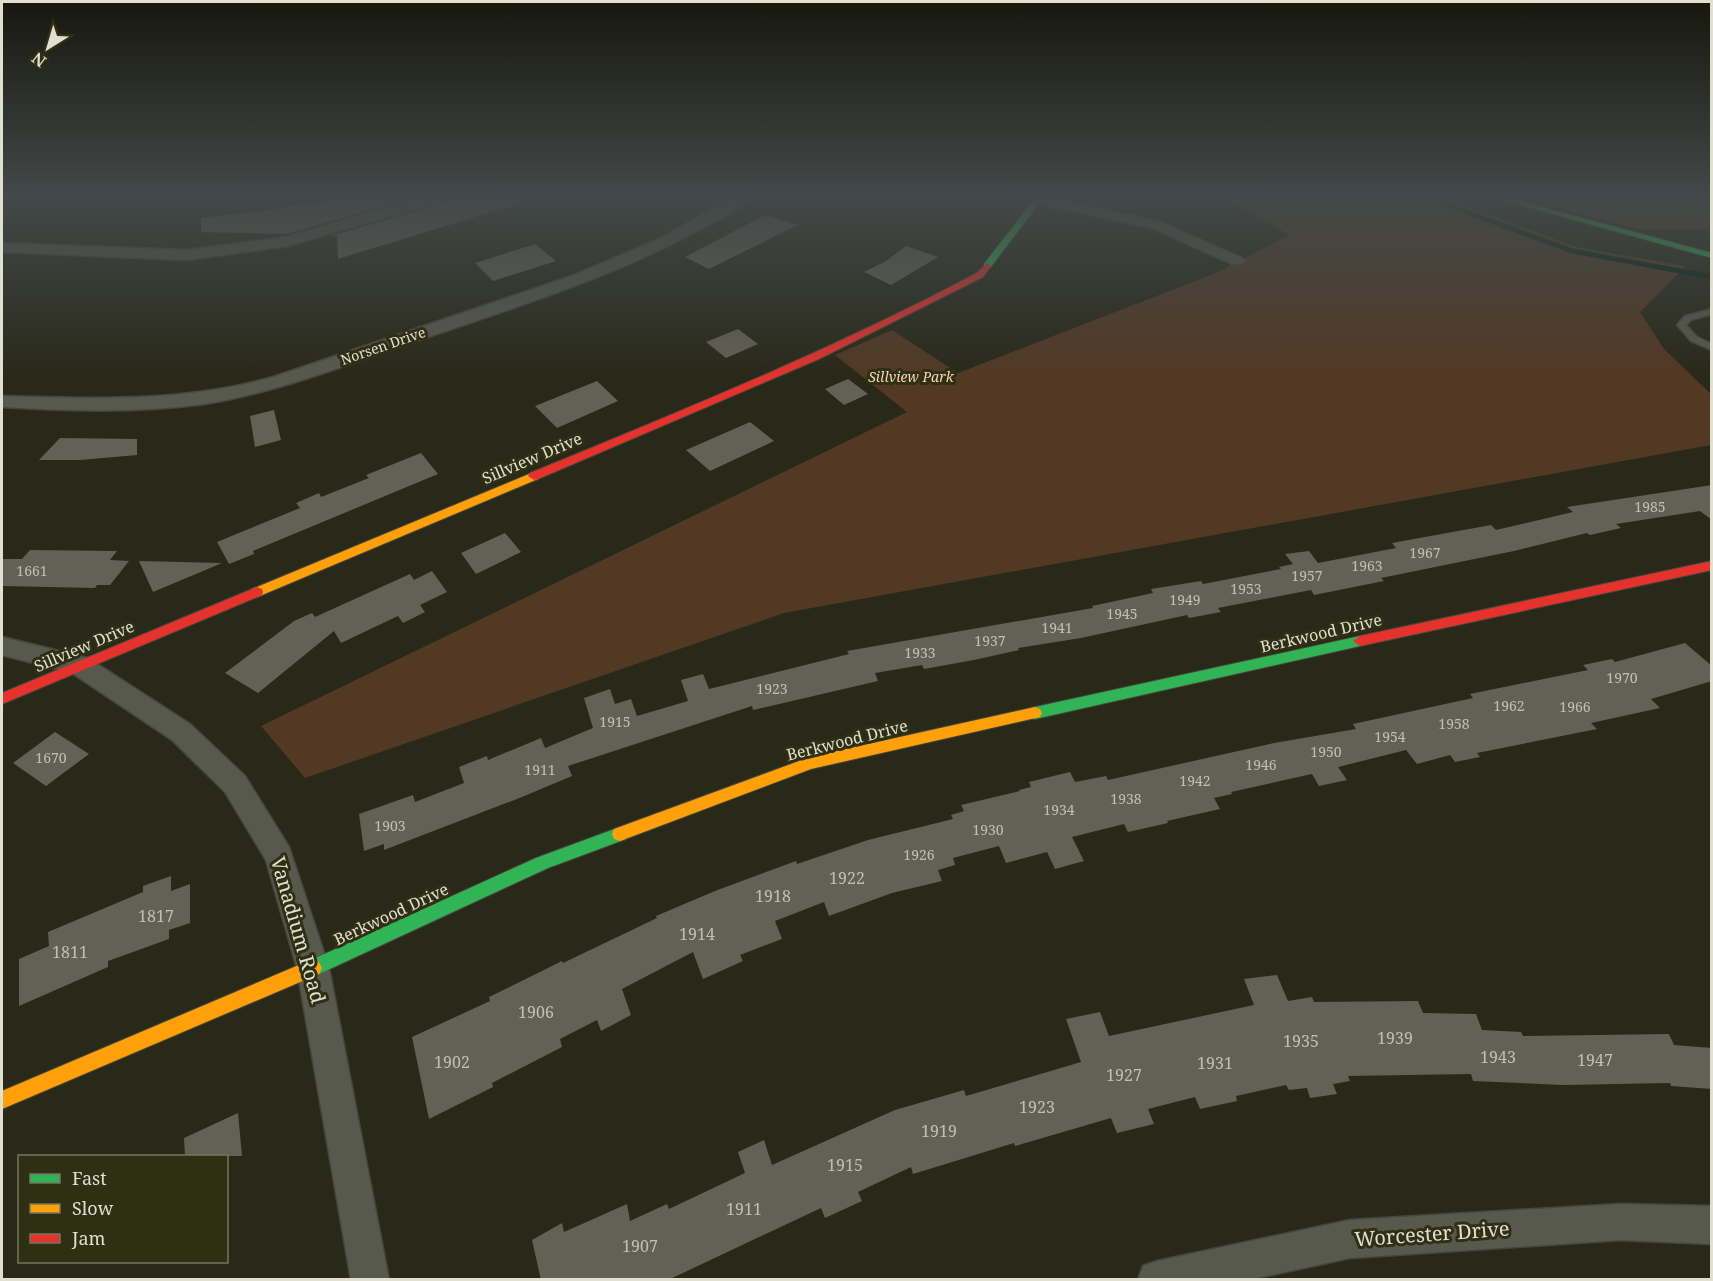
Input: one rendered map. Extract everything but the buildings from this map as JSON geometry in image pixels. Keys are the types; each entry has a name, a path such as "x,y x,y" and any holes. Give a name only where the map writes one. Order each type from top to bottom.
{"street":[{"name":"Norsen Drive","path":"2,402 144,405 207,398 271,384 591,274 631,257"},
{"name":"Sillview Drive","path":"2,699 796,366 917,310 980,275 994,257"},
{"path":"1228,257 1237,261"},
{"name":"Berkwood Drive","path":"2,1100 313,968 542,863 810,763 1519,605 1712,565"},
{"name":"Vanadium Road","path":"2,646 80,665 181,732 235,784 279,856 313,968 370,1280"},
{"name":"Worcester Drive","path":"1157,1280 1350,1239 1621,1222 1712,1225"}],"lane":[{"path":"1712,311 1688,318 1682,325 1694,339 1712,348"}],"green space":[{"name":"Sillview Park","path":"1248,257 1633,257 1686,266 1640,312 1664,349 1711,394 1711,445 784,613 305,778 261,726 907,412 835,355 892,330 958,373 1216,273"}],"waterway":[{"path":"1603,257 1712,277"}],"traffic: fast":[{"path":"987,266 994,257"},
{"path":"1035,713 1360,641"},
{"path":"313,968 542,863 620,834"}],"traffic: slow":[{"path":"257,592 534,476"},
{"path":"620,834 810,763 1035,713"},
{"path":"2,1100 313,968"}],"traffic: jam":[{"path":"534,476 816,357 926,304 980,275 987,266"},
{"path":"1360,641 1712,565"},
{"path":"2,699 257,592"}]}
